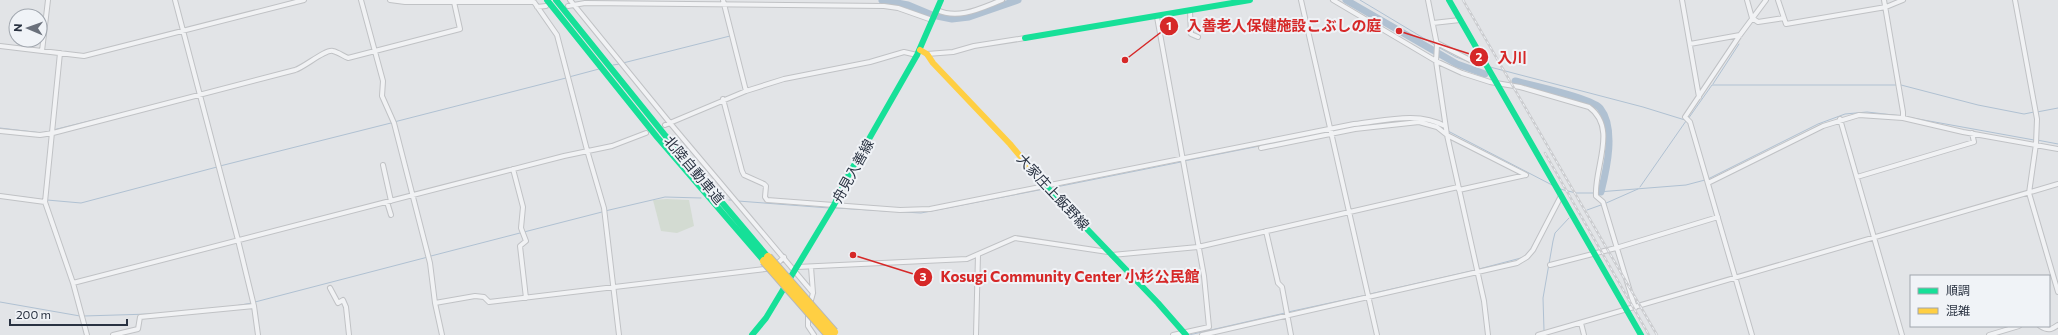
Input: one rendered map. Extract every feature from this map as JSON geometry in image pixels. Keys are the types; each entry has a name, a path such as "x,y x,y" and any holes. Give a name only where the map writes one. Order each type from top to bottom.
{"main road":[{"name":"舟見入善線","path":"752,335 766,318 796,269 834,205 849,174 922,53 932,20 941,0"},
{"path":"1026,38 1157,17 1250,0"},
{"path":"1449,0 1594,254 1631,309 1641,335"},
{"name":"北陸自動車道","path":"555,4 766,259 832,334"},
{"name":"大家庄上飯野線","path":"922,53 985,118 1046,188 1184,333"}],"street":[{"path":"42,51 48,0"},
{"path":"175,0 238,240 254,306 258,335"},
{"path":"0,46 84,56 304,0"},
{"path":"361,0 382,81 382,96 394,123 430,262 435,303 442,335"},
{"path":"390,0 454,2 534,1 557,35 604,208 619,335"},
{"path":"937,10 944,14 963,14 1002,0"},
{"path":"1301,0 1377,335"},
{"path":"1333,0 1462,73 1496,83 1520,87 1589,107 1597,113 1604,128 1596,193 1603,204 1616,248 1631,309"},
{"path":"1428,0 1437,44 1436,59 1445,126 1484,301 1488,335"},
{"path":"1682,0 1699,97"},
{"path":"1747,0 1752,18 1760,23 1784,18"},
{"path":"1752,335 1690,122 1684,117 1740,35 1766,0"},
{"path":"1778,0 1786,24 1886,7 1903,0"},
{"path":"1884,0 1903,118"},
{"path":"2015,0 2037,119 2036,144 2029,193 2058,292"},
{"path":"0,131 40,135 53,133 295,70 305,66 326,52 332,51 348,58 460,29 454,2"},
{"path":"537,7 572,2 723,2 884,6 898,8 932,20"},
{"path":"572,2 667,124 784,258 796,269 813,293"},
{"path":"723,2 746,91"},
{"path":"1190,11 1191,34 1198,37"},
{"path":"1157,17 1181,158 1204,276 1210,333"},
{"path":"1433,23 1460,20"},
{"path":"1690,44 1740,35"},
{"path":"667,124 746,91 784,79 870,62 904,52 953,52 974,46 1026,38"},
{"path":"1437,44 1470,60 1484,63"},
{"path":"60,53 45,202 74,283 87,335"},
{"path":"723,100 742,171 744,175 766,186 764,197 767,200 915,211 1046,188 1181,158 1330,128 1418,117 1436,121 1445,126"},
{"path":"1708,183 1823,126 1840,119 1859,115 1903,118 2058,149"},
{"path":"1840,119 1902,335"},
{"path":"796,269 811,266 958,260 978,255 1015,238 1110,254 1198,247 1526,175 1447,135 1437,127 1419,122 1355,130 1261,148"},
{"path":"74,283 587,150 612,146 646,133"},
{"path":"1857,177 1974,142 1972,133"},
{"path":"383,165 391,215"},
{"path":"513,169 523,207 521,228 526,241 520,246 520,255 526,298"},
{"path":"1541,334 1581,324 2058,184"},
{"path":"0,196 45,202"},
{"path":"1202,335 1518,263 1527,257 1533,250 1561,196"},
{"path":"1550,265 1616,248 1718,217"},
{"path":"1266,231 1278,283 1282,287 1291,335"},
{"path":"976,335 978,255"},
{"path":"435,303 475,296 484,297 489,302 773,268 784,258"},
{"path":"811,266 813,293 806,320 814,335"},
{"path":"330,288 338,302 342,300 346,307 349,335"},
{"path":"112,335 138,329 140,318 254,306"},
{"path":"1581,324 1584,335"},
{"path":"2042,327 2046,330 2051,330 2058,325"},
{"path":"1989,335 2016,327"},
{"path":"1173,335 1209,328"}],"shaded area":[{"path":"653,200 689,200 694,226 677,233 661,231"}],"waterway":[{"path":"882,0 908,5 932,15 952,19 969,17 1018,0"},
{"path":"1346,0 1457,64 1485,74"},
{"path":"1360,0 1435,45"},
{"path":"623,63 730,36"},
{"path":"1713,84 1739,44"},
{"path":"1438,47 1467,61"},
{"path":"1474,63 1483,65"},
{"path":"613,65 620,64"},
{"path":"1490,67 1643,107 1685,120"},
{"path":"569,77 599,69"},
{"path":"394,122 566,78"},
{"path":"1515,81 1573,96 1585,100 1600,108 1605,116 1609,137 1608,160 1601,192"},
{"path":"1688,119 1712,85 1897,85"},
{"path":"1901,85 1978,105 2024,114 2034,112"},
{"path":"2037,112 2058,108"},
{"path":"1708,179 1818,124 1845,114 1867,112 1902,116"},
{"path":"53,130 122,113"},
{"path":"1907,117 2034,140"},
{"path":"1379,124 1413,120"},
{"path":"1640,187 1686,121"},
{"path":"1428,122 1444,128"},
{"path":"220,166 391,123"},
{"path":"0,128 42,133 50,131"},
{"path":"1333,131 1346,129"},
{"path":"1448,131 1552,185"},
{"path":"1184,161 1330,132"},
{"path":"2037,140 2058,144"},
{"path":"1051,188 1181,162"},
{"path":"47,200 81,203 217,167"},
{"path":"1598,192 1686,185 1705,180"},
{"path":"836,208 921,213 1044,189"},
{"path":"1560,189 1576,193 1594,193"},
{"path":"1604,204 1638,189"},
{"path":"1524,257 1531,249 1559,196"},
{"path":"23,197 44,200"},
{"path":"605,211 665,197 701,198"},
{"path":"738,201 829,208"},
{"path":"1587,210 1601,205"},
{"path":"524,232 602,212"},
{"path":"1544,330 1543,298 1553,241 1555,233 1569,218"},
{"path":"431,256 520,233"},
{"path":"255,302 428,257"},
{"path":"1479,269 1521,258"},
{"path":"1370,294 1476,270"},
{"path":"1288,312 1367,295"},
{"path":"0,302 80,316"},
{"path":"235,306 252,303"},
{"path":"1189,335 1285,313"},
{"path":"84,316 150,314"}],"railway":[{"path":"1463,0 1657,335"},
{"path":"1545,153 1649,335"}],"traffic: fast":[{"path":"547,0 657,137 764,261"},
{"path":"556,0 664,134 768,257"},
{"path":"752,335 766,318 834,205 849,174 917,55 941,0"},
{"path":"1025,38 1250,0"},
{"path":"1449,0 1641,335"},
{"path":"1041,181 1158,303 1186,335"}],"traffic: slow":[{"path":"920,50 927,54 933,63 1010,144 1041,181"},
{"path":"768,257 834,332"},
{"path":"764,261 828,334"}],"place":[{"name":"入川","path":"1399,31"},
{"name":"入善老人保健施設こぶしの庭","path":"1125,60"},
{"name":"Kosugi Community Center 小杉公民館","path":"853,255"}]}
